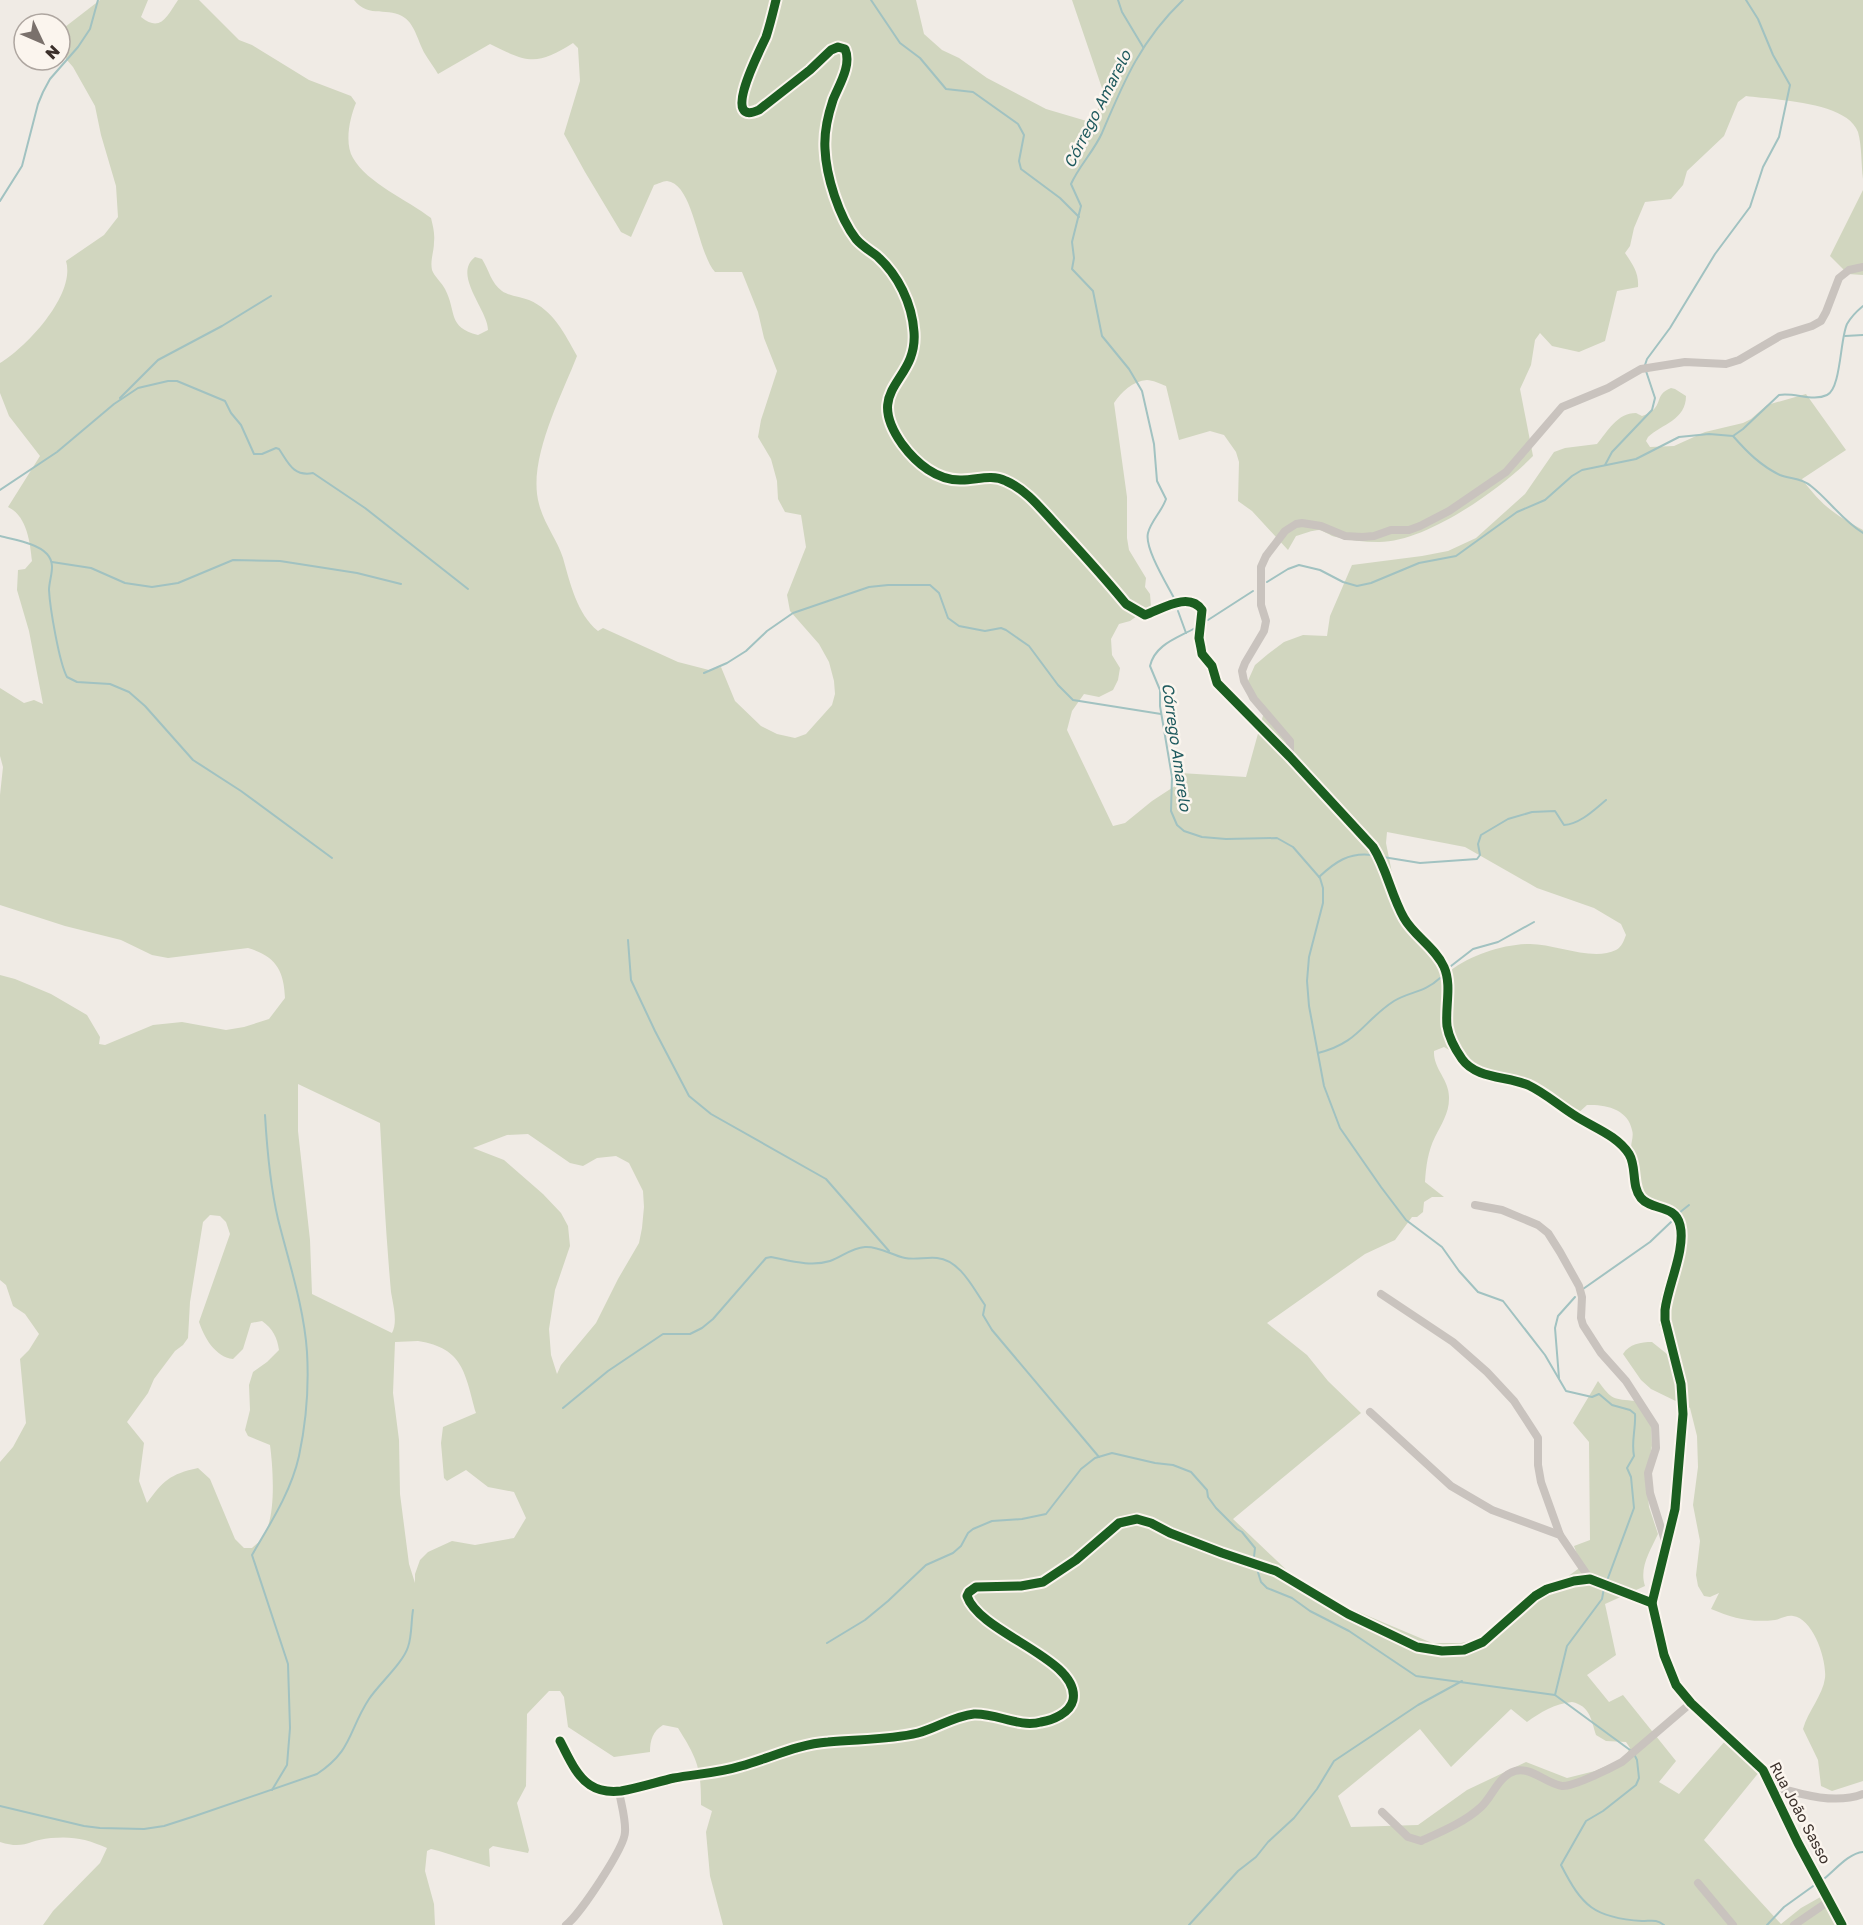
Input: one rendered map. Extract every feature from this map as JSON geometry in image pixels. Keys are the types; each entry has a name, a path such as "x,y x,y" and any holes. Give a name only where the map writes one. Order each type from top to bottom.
{"street":[{"path":"560,1741 577,1772 589,1785 598,1789 619,1791 739,1767 821,1742 920,1732 974,1714 1026,1724 1052,1719 1065,1712 1072,1703 1074,1692 1068,1680 1056,1666 1009,1636 982,1614 969,1600 969,1592 976,1587 1021,1586 1043,1582 1076,1560 1119,1523 1128,1520 1137,1519 1150,1523 1170,1533 1276,1570 1348,1614 1417,1647 1442,1651 1464,1650 1483,1642 1535,1596 1560,1584 1590,1579 1653,1603 1676,1509 1683,1414 1681,1384 1665,1320 1667,1296 1681,1233 1678,1219 1668,1210 1641,1198 1636,1190 1629,1154 1611,1136 1590,1126 1536,1089 1477,1071 1464,1061 1451,1039 1447,1025 1448,978 1444,967 1432,949 1406,921 1393,896 1382,861 1373,847 1290,757 1217,683 1212,666 1200,648 1202,610 1198,604 1185,601 1145,615 1137,612 1126,604 1028,494 1006,481 992,477 960,481 943,477 925,469 902,444 887,417 886,405 890,393 905,370 911,352 914,334 911,311 903,291 887,267 862,246 854,236 834,193 826,163 827,126 833,101 844,76 847,52 842,47 831,50 810,70 759,110 751,114 746,113 742,108 744,86 767,34 776,0"},
{"path":"1290,757 1290,741 1254,699 1244,681 1242,671 1264,631 1266,621 1261,605 1261,567 1266,555 1291,526 1302,523 1321,526 1353,538 1374,536 1392,530 1409,530 1420,526 1449,511 1506,472 1562,407 1590,396 1641,369 1685,362 1726,364 1738,360 1780,336 1812,326 1821,321 1839,278 1849,270 1863,267"},
{"path":"1475,1205 1491,1206 1538,1225 1548,1233 1564,1258 1579,1286 1582,1297 1583,1325 1601,1353 1626,1382 1655,1426 1656,1448 1648,1473 1650,1493 1667,1548"},
{"path":"1381,1294 1453,1342 1515,1401 1538,1438 1540,1482 1560,1535 1590,1579"},
{"path":"1370,1413 1451,1486 1492,1510 1560,1535"},
{"name":"Rua João Sasso","path":"1653,1603 1664,1655 1676,1685 1691,1703 1752,1758 1762,1770 1842,1925"},
{"path":"1382,1812 1408,1837 1421,1841 1474,1812 1485,1803 1496,1786 1512,1772 1524,1771 1564,1786 1611,1768 1622,1762 1691,1703"},
{"path":"1772,1786 1791,1792 1827,1798 1849,1799 1863,1794"},
{"path":"566,1925 573,1920 591,1896 626,1834 619,1791"},
{"path":"1698,1883 1733,1925"},
{"path":"1794,1925 1829,1901"}],"green space":[{"path":"100,0 148,0 141,17 148,22 159,23 167,17 178,0 199,0 239,40 252,45 309,80 351,96 356,103 348,138 350,152 359,167 368,175 431,218 434,236 432,270 449,297 454,318 461,328 478,335 488,330 467,273 469,264 475,257 482,259 498,288 537,304 552,316 577,356 548,429 538,469 537,487 541,511 560,551 575,598 585,616 598,631 603,628 678,662 709,670 721,667 735,701 761,726 777,734 795,738 806,734 832,705 835,694 834,681 829,662 819,644 790,611 787,595 806,547 801,515 785,512 778,499 777,481 771,459 758,437 761,420 777,371 742,272 715,272 704,250 683,194 676,185 667,181 654,185 631,237 621,232 564,134 580,81 578,48 573,43 550,56 532,59 514,55 490,44 438,74 425,54 412,25 405,18 392,13 366,9 354,0 916,0 924,34 942,50 959,58 987,78 1046,109 1090,122 1105,97 1072,0 1863,0 1863,179 1858,132 1851,122 1840,114 1808,104 1774,99 1746,96 1738,102 1724,136 1687,171 1683,185 1671,199 1645,202 1634,228 1630,246 1625,253 1633,265 1638,287 1617,291 1605,341 1579,352 1552,346 1540,333 1535,340 1531,365 1520,389 1533,456 1502,484 1439,524 1418,534 1378,542 1341,538 1317,530 1296,536 1288,550 1252,511 1238,501 1239,462 1236,452 1224,435 1210,431 1179,440 1166,386 1147,380 1137,382 1124,391 1114,403 1127,497 1127,538 1129,550 1146,578 1145,587 1150,594 1151,606 1130,621 1119,624 1111,639 1112,655 1120,668 1118,680 1113,690 1099,697 1084,694 1072,711 1067,730 1113,826 1125,823 1152,801 1178,784 1182,785 1180,773 1246,777 1264,712 1249,699 1247,683 1255,665 1284,642 1303,635 1327,636 1330,616 1352,565 1448,551 1476,538 1525,494 1554,452 1565,448 1597,444 1618,419 1629,414 1636,413 1642,416 1649,413 1657,405 1662,394 1671,388 1686,396 1685,404 1678,416 1648,437 1646,441 1650,447 1674,446 1705,432 1743,423 1767,405 1806,394 1846,450 1802,479 1829,509 1863,530 1863,1781 1832,1791 1821,1786 1818,1760 1803,1729 1824,1684 1825,1670 1821,1651 1807,1624 1793,1616 1758,1621 1727,1615 1711,1609 1719,1593 1710,1597 1704,1596 1698,1586 1696,1575 1700,1541 1693,1505 1698,1467 1697,1436 1690,1408 1651,1389 1641,1380 1623,1354 1636,1344 1652,1342 1672,1358 1659,1324 1660,1300 1669,1269 1685,1255 1683,1237 1671,1205 1641,1195 1631,1148 1633,1137 1630,1123 1615,1109 1587,1105 1576,1115 1507,1077 1484,1070 1444,1047 1434,1051 1436,1063 1449,1092 1449,1104 1429,1153 1425,1182 1444,1197 1432,1197 1424,1202 1423,1212 1417,1217 1412,1217 1395,1240 1365,1254 1267,1323 1307,1355 1328,1381 1361,1413 1233,1519 1296,1579 1335,1602 1432,1643 1461,1643 1484,1638 1578,1569 1578,1557 1574,1546 1590,1540 1589,1442 1573,1423 1598,1381 1614,1397 1636,1401 1651,1425 1652,1446 1646,1475 1649,1507 1658,1534 1644,1566 1645,1586 1605,1604 1616,1655 1587,1675 1609,1702 1623,1695 1676,1761 1659,1782 1679,1794 1726,1740 1760,1771 1704,1840 1781,1924 1801,1908 1824,1895 1839,1925 723,1925 710,1876 706,1832 712,1811 701,1805 697,1765 678,1728 663,1725 660,1727 653,1736 650,1752 614,1757 568,1727 564,1697 560,1691 549,1691 527,1714 526,1786 517,1803 528,1853 493,1846 489,1849 490,1867 439,1851 431,1849 427,1851 425,1871 434,1904 435,1925 43,1925 53,1911 100,1863 107,1848 86,1840 66,1837 43,1839 21,1845 0,1842 0,1462 13,1447 26,1423 20,1359 39,1334 25,1314 13,1306 6,1285 0,1280 0,975 51,994 87,1015 100,1037 99,1044 105,1045 153,1025 182,1022 226,1030 244,1027 269,1019 285,998 283,980 277,966 258,951 248,948 168,958 152,955 121,940 65,926 0,905 0,795 3,767 0,756 0,688 24,703 34,700 43,704 29,631 17,590 18,570 25,569 32,561 30,546 23,523 8,507 40,456 9,416 0,393 0,363 23,345 57,304 64,289 67,274 66,261 104,235 118,217 116,186 95,106 73,67 72,22","holes":["1387,832 1465,847 1537,888 1594,908 1621,924 1626,935 1616,950 1606,953 1584,953 1538,944 1507,946 1477,956 1450,971 1414,932 1398,903 1386,843","298,1084 380,1123 391,1292 395,1318 392,1333 312,1294 310,1240 298,1131","528,1134 570,1163 583,1166 597,1158 616,1156 629,1163 643,1191 644,1207 639,1243 596,1323 561,1365 557,1374 551,1355 549,1329 555,1290 570,1246 568,1226 561,1213 543,1194 504,1160 473,1148 507,1135","210,1215 220,1216 226,1222 230,1234 199,1322 207,1340 221,1354 233,1359 243,1349 251,1323 262,1321 274,1334 279,1350 253,1372 249,1385 250,1410 245,1430 248,1436 270,1445 273,1479 272,1506 267,1530 252,1548 244,1548 235,1539 210,1479 198,1468 180,1473 168,1480 147,1503 139,1481 144,1443 127,1422 148,1393 154,1379 188,1338 190,1302 203,1222","418,1341 445,1350 460,1365 469,1386 476,1413 443,1427 441,1443 444,1478 447,1481 466,1470 488,1487 514,1492 526,1518 514,1538 475,1545 452,1541 428,1552 420,1560 415,1574 415,1583 409,1564 400,1494 399,1440 393,1393 395,1342","1572,1702 1583,1707 1589,1714 1596,1735 1606,1741 1626,1742 1630,1748 1624,1758 1595,1771 1567,1778 1526,1762 1467,1790 1418,1825 1351,1827 1338,1796 1420,1729 1451,1767 1511,1709 1527,1722 1554,1707"]},
{"path":"1863,190 1863,275 1848,274 1830,256"}],"waterway":[{"path":"0,201 22,166 43,92 50,79 78,47 90,29 98,0"},
{"path":"871,0 900,43 920,58 946,89 973,92 1018,124 1024,135 1019,161 1021,169 1060,198 1079,217"},
{"path":"1118,0 1122,12 1143,47"},
{"name":"Córrego Amarelo","path":"1175,600 1162,577 1148,540 1149,529 1166,499 1157,481 1154,444 1142,391 1129,369 1102,336 1093,291 1072,269 1074,258 1072,242 1081,206 1071,184 1099,140 1135,62 1156,30 1183,0"},
{"path":"1645,365 1715,254 1750,207 1763,167 1779,137 1790,85 1773,55 1758,19 1746,0"},
{"path":"120,398 158,360 222,326 271,296"},
{"path":"1267,582 1299,565 1320,570 1343,582 1357,586 1371,583 1419,563 1456,556 1517,512 1545,500 1582,470 1636,459 1679,437 1709,434 1733,436 1779,395 1816,398 1827,395 1832,391 1838,374 1847,324 1863,306"},
{"path":"1845,336 1863,335"},
{"path":"1605,465 1612,452 1652,410 1655,398 1646,371"},
{"path":"0,490 57,452 114,404 138,388 177,381 225,401 241,425 254,454 279,449 296,471 306,474 313,473 365,508 468,589"},
{"path":"1733,436 1767,467 1780,475 1807,483 1863,533"},
{"path":"0,536 37,547 50,558 52,563 49,590 51,609 58,648 67,677 77,682 110,684 129,692 145,706 193,760 241,791 332,858"},
{"path":"52,562 91,568 125,583 152,587 178,583 233,560 280,561 357,573 401,584"},
{"path":"704,673 727,663 746,651 767,631 793,613 869,587 930,585 939,593 948,618 959,626 985,631 1001,628 1029,646 1058,685 1073,700 1161,714"},
{"path":"1208,620 1253,591"},
{"name":"Córrego Amarelo","path":"1178,611 1186,633"},
{"name":"Córrego Amarelo","path":"1195,628 1162,647 1150,666 1160,690 1160,706 1172,777 1171,811 1177,825 1184,831 1202,837 1277,838 1293,847 1320,878 1323,903 1309,957 1307,981 1309,1006 1324,1086 1340,1128 1406,1220 1442,1247 1478,1292 1503,1301 1545,1355 1566,1391 1592,1397 1599,1394 1612,1405 1630,1410 1635,1414 1634,1456 1627,1468 1631,1477 1634,1508 1608,1578"},
{"path":"1383,857 1420,863 1477,859 1480,855 1478,844 1481,835 1508,819 1532,812 1555,811 1564,825 1570,824 1586,816 1606,800"},
{"path":"1319,877 1343,859 1356,855 1372,855"},
{"path":"1451,966 1473,949 1498,942 1534,922"},
{"path":"628,940 631,980 689,1096 711,1114 826,1179 889,1251"},
{"path":"1318,1053 1343,1043 1394,1001 1428,987 1440,978"},
{"path":"265,1115 273,1193 299,1302 308,1365 305,1418 299,1456 291,1482 252,1555 288,1664 290,1728 287,1765 272,1790"},
{"path":"1679,1213 1689,1205"},
{"path":"1583,1289 1650,1242 1671,1222"},
{"path":"563,1408 608,1371 663,1334 690,1334 702,1328 713,1319 766,1258 823,1263 855,1249 870,1247 905,1258 937,1258 959,1269 985,1305 983,1315 992,1330 1099,1457"},
{"path":"1559,1378 1555,1328 1558,1316 1575,1297"},
{"path":"827,1643 865,1620 926,1565 953,1553 973,1529 992,1521 1022,1519 1046,1514 1081,1469 1095,1458 1112,1453 1173,1465 1191,1472 1207,1490 1208,1497 1216,1508 1242,1532 1255,1548 1254,1557"},
{"path":"1257,1569 1261,1582 1267,1588 1292,1598 1310,1611 1349,1631 1416,1676 1555,1695 1630,1750"},
{"name":"Córrego Amarelo","path":"1555,1695 1567,1646 1602,1599 1604,1588"},
{"path":"0,1806 84,1826 144,1829 164,1826 317,1774 329,1765 344,1748 369,1699 405,1653 410,1638 413,1610"},
{"path":"1189,1925 1238,1871 1256,1857 1268,1842 1294,1818 1317,1789 1334,1761 1418,1705 1462,1681"},
{"name":"Córrego Amarelo","path":"1634,1754 1639,1778 1636,1785 1603,1811 1586,1821 1561,1865 1583,1900 1601,1913 1612,1917 1656,1921 1664,1925"},
{"path":"1825,1878 1848,1858 1863,1852"},
{"path":"1767,1925 1784,1907 1816,1884"}],"cycle path":[{"path":"776,0 766,37 746,84 742,98 743,108 748,112 759,110 810,70 831,50 838,47 845,49 846,68 833,100 827,125 826,160 834,196 844,219 858,241 877,256 891,272 903,290 913,321 913,349 889,397 888,410 891,425 902,444 928,470 944,477 953,480 995,478 1014,485 1040,507 1126,604 1145,615 1175,603 1190,602 1197,605 1202,610 1199,638 1202,654 1212,666 1217,683 1290,757 1373,847 1404,918 1440,960 1448,981 1448,1030 1462,1059 1483,1074 1520,1082 1534,1088 1611,1136 1629,1154 1636,1188 1641,1198 1677,1218 1680,1225 1681,1245 1667,1300 1665,1320 1681,1384 1683,1414 1675,1509 1652,1603 1664,1655 1676,1685 1691,1703 1763,1770 1798,1843 1842,1925"},
{"path":"560,1741 585,1781 597,1789 617,1791 733,1768 817,1743 918,1733 967,1715 983,1714 1024,1723 1051,1720 1065,1712 1071,1705 1073,1700 1071,1685 1062,1672 1046,1659 990,1623 976,1610 967,1596 976,1587 1021,1586 1043,1582 1076,1560 1119,1523 1137,1519 1222,1553 1276,1571 1348,1614 1417,1647 1442,1651 1464,1650 1483,1642 1535,1596 1547,1589 1574,1581 1590,1579 1652,1603"}]}
